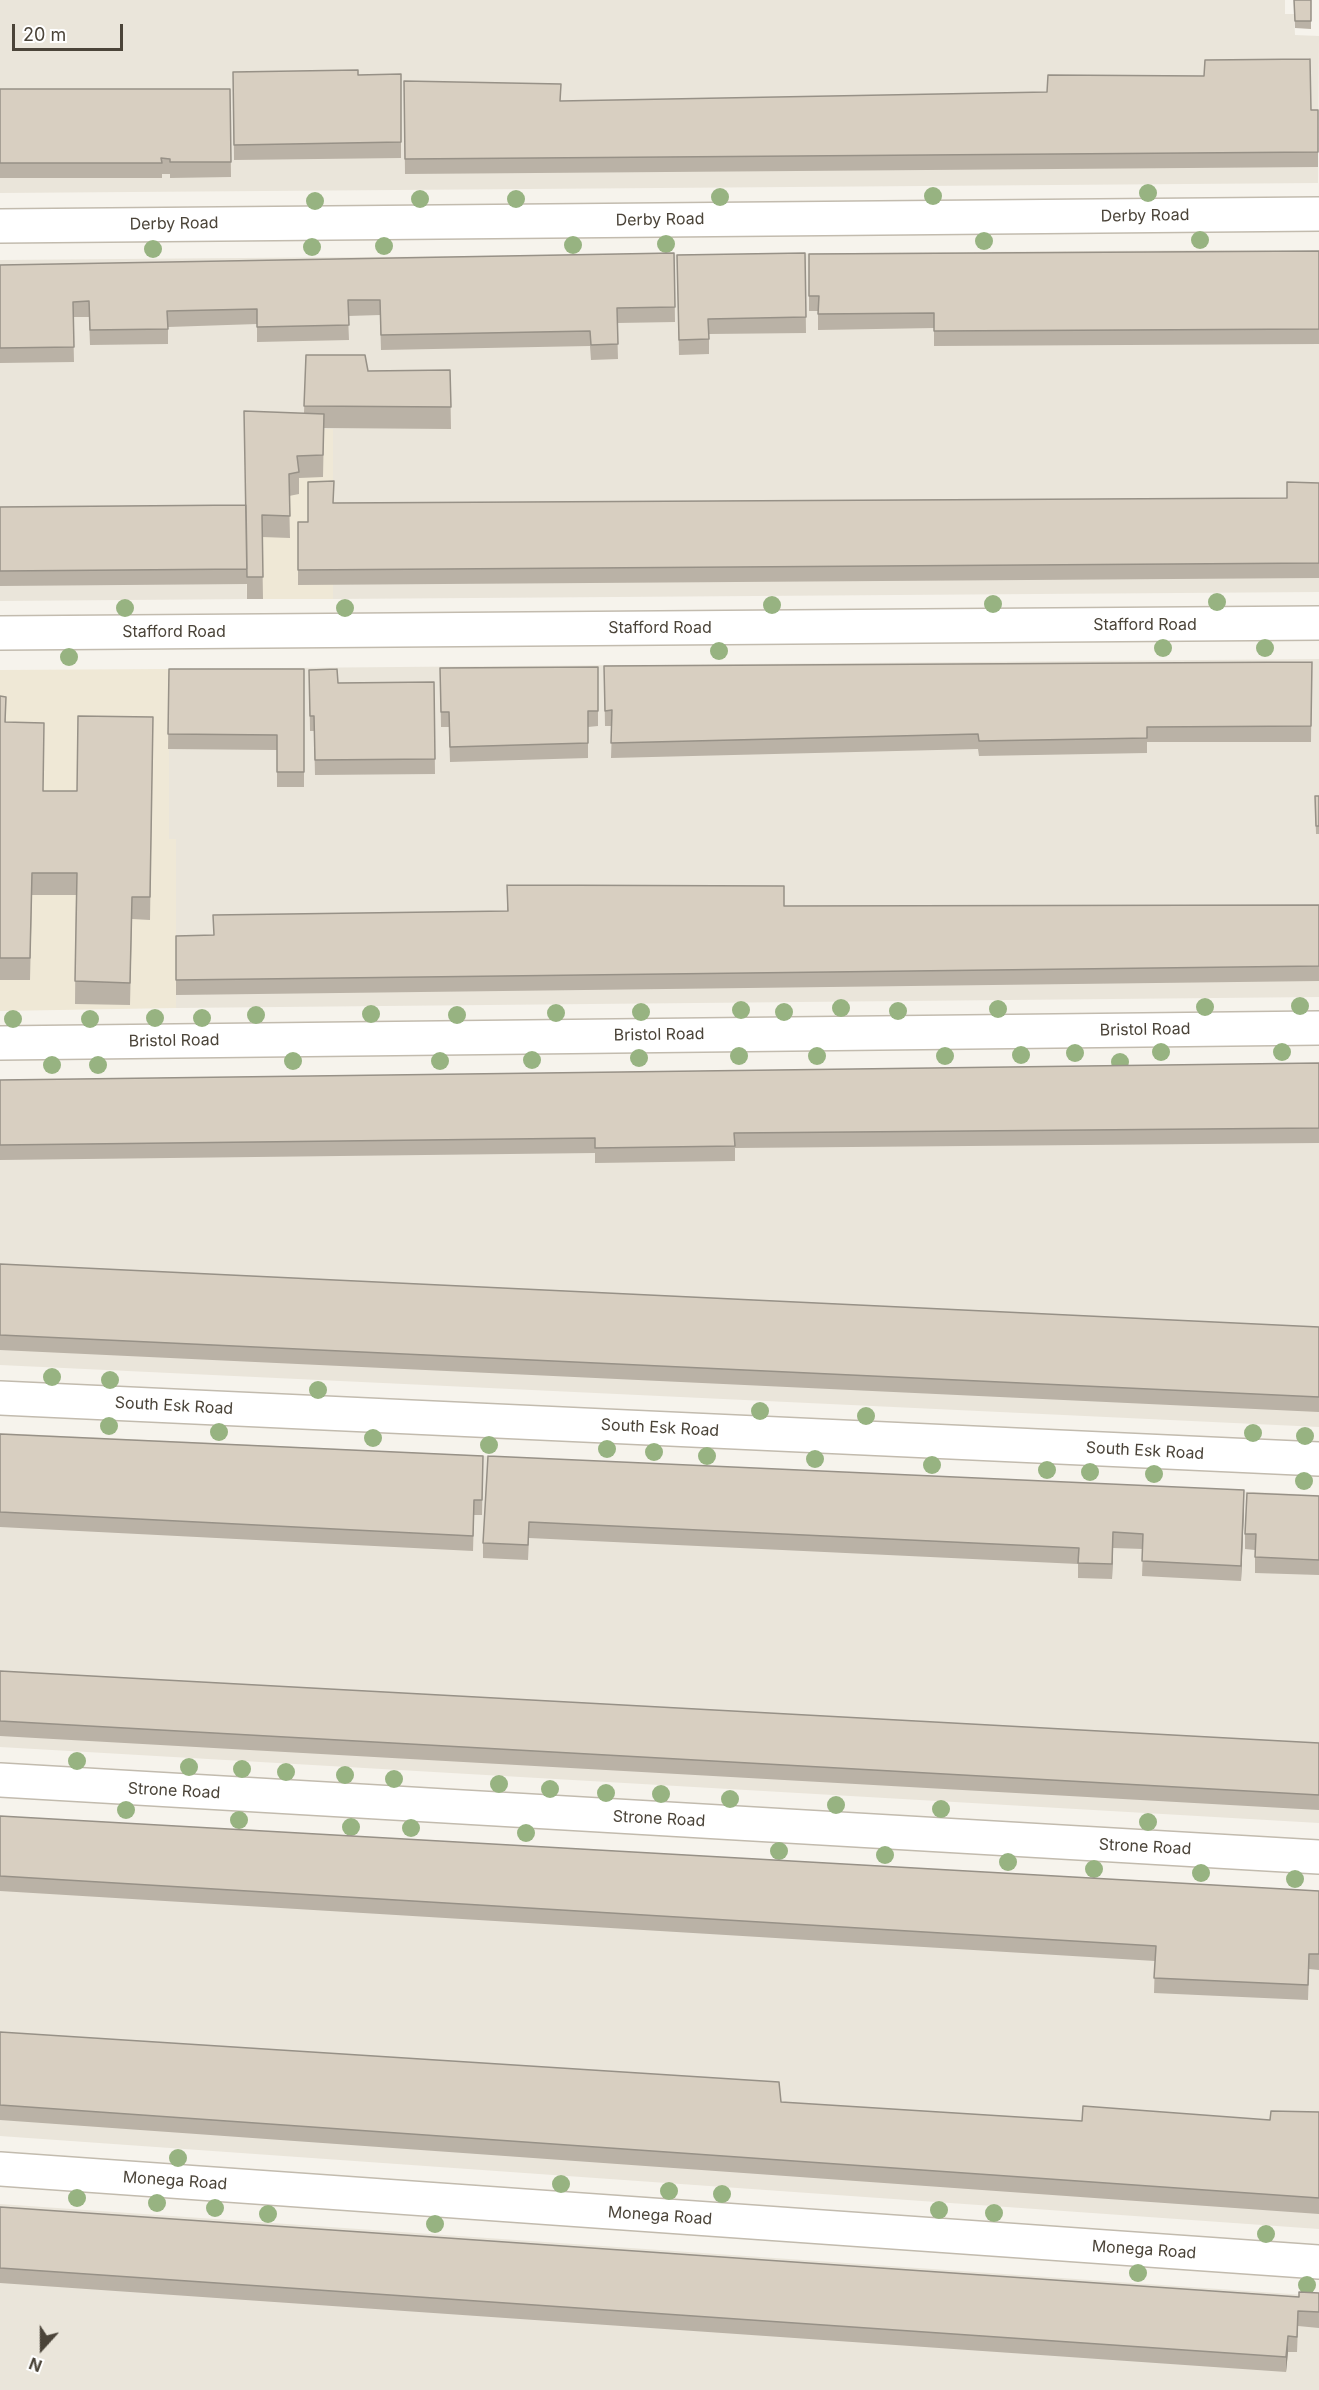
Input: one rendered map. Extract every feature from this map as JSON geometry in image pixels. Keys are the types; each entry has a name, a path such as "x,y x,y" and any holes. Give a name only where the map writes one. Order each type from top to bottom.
{"street":[{"name":"Derby Road","path":"0,226 1319,214"},
{"name":"Stafford Road","path":"0,633 1319,623"},
{"name":"Bristol Road","path":"0,1043 1319,1028"},
{"name":"South Esk Road","path":"0,1398 1319,1459"},
{"name":"Strone Road","path":"0,1780 1319,1857"},
{"name":"Monega Road","path":"0,2169 1319,2262"}],"shaded area":[{"path":"0,0 1285,0 1285,14 1294,14 1295,35 1319,36 1318,183 0,193"},
{"path":"1319,251 1319,592 333,599 333,429 244,433 247,599 0,601 0,260"},
{"path":"244,429 333,429 333,599 247,599"},
{"path":"1319,659 1319,997 176,1008 176,839 169,839 169,669"},
{"path":"169,669 169,839 176,839 176,1008 0,1011 0,670"},
{"path":"1319,1065 1319,1427 0,1365 0,1080"},
{"path":"0,1433 1319,1495 1319,1823 0,1747"},
{"path":"0,1816 1319,1893 1319,2229 0,2136"},
{"path":"0,2204 1319,2296 1319,2390 0,2390"}],"building":[{"path":"1294,0 1311,0 1311,21 1295,21"},
{"path":"1310,59 1311,110 1318,110 1318,152 405,159 404,81 561,84 560,101 1047,92 1048,75 1204,76 1205,60"},
{"path":"358,70 358,75 401,74 401,142 234,145 233,72"},
{"path":"0,89 230,89 231,162 170,162 170,159 161,158 162,163 0,163"},
{"path":"1319,251 1319,329 934,331 934,313 818,314 819,296 809,296 809,254"},
{"path":"674,253 675,307 617,308 618,344 591,345 590,331 381,335 380,300 348,300 349,325 257,327 257,309 167,311 168,329 90,330 89,301 73,302 74,347 0,348 0,265"},
{"path":"805,253 806,317 708,319 709,339 679,340 677,255"},
{"path":"306,355 365,355 368,371 450,370 451,407 304,406"},
{"path":"244,411 324,414 323,455 297,456 299,472 289,474 290,516 262,515 263,577 247,577"},
{"path":"334,481 333,503 1287,498 1287,482 1319,483 1319,563 298,570 298,522 308,522 308,482"},
{"path":"246,505 247,569 0,571 0,507"},
{"path":"1312,662 1311,726 1147,727 1147,738 979,741 978,734 611,743 612,710 605,711 604,666"},
{"path":"598,667 598,711 588,711 588,743 450,747 449,712 441,712 440,668"},
{"path":"169,669 304,669 304,772 277,772 277,735 168,734"},
{"path":"337,669 338,683 434,682 435,759 315,760 314,716 310,716 309,670"},
{"path":"0,696 6,697 5,722 44,723 43,791 77,791 78,716 153,717 150,897 132,897 130,983 75,981 77,873 32,873 30,958 0,958"},
{"path":"1315,796 1319,796 1319,826 1316,826"},
{"path":"507,885 784,886 784,906 1319,905 1319,966 176,980 176,936 214,935 213,915 508,911"},
{"path":"1319,1063 1319,1128 734,1133 735,1146 595,1148 595,1138 0,1145 0,1080"},
{"path":"0,1264 1319,1327 1319,1397 0,1335"},
{"path":"0,1434 483,1456 482,1500 474,1500 473,1536 0,1512"},
{"path":"488,1456 1244,1490 1241,1566 1142,1561 1143,1534 1113,1532 1112,1564 1078,1563 1079,1548 529,1522 528,1545 483,1543"},
{"path":"1247,1493 1319,1496 1319,1560 1255,1557 1256,1534 1245,1534"},
{"path":"0,1671 1319,1743 1319,1795 0,1721"},
{"path":"0,1816 1319,1891 1319,1954 1309,1954 1308,1985 1154,1978 1156,1946 0,1876"},
{"path":"0,2032 779,2082 781,2102 1082,2121 1083,2106 1270,2120 1271,2111 1319,2112 1319,2198 0,2105"},
{"path":"0,2207 1299,2297 1299,2292 1319,2293 1319,2312 1298,2311 1297,2337 1288,2336 1286,2357 0,2268"}]}
